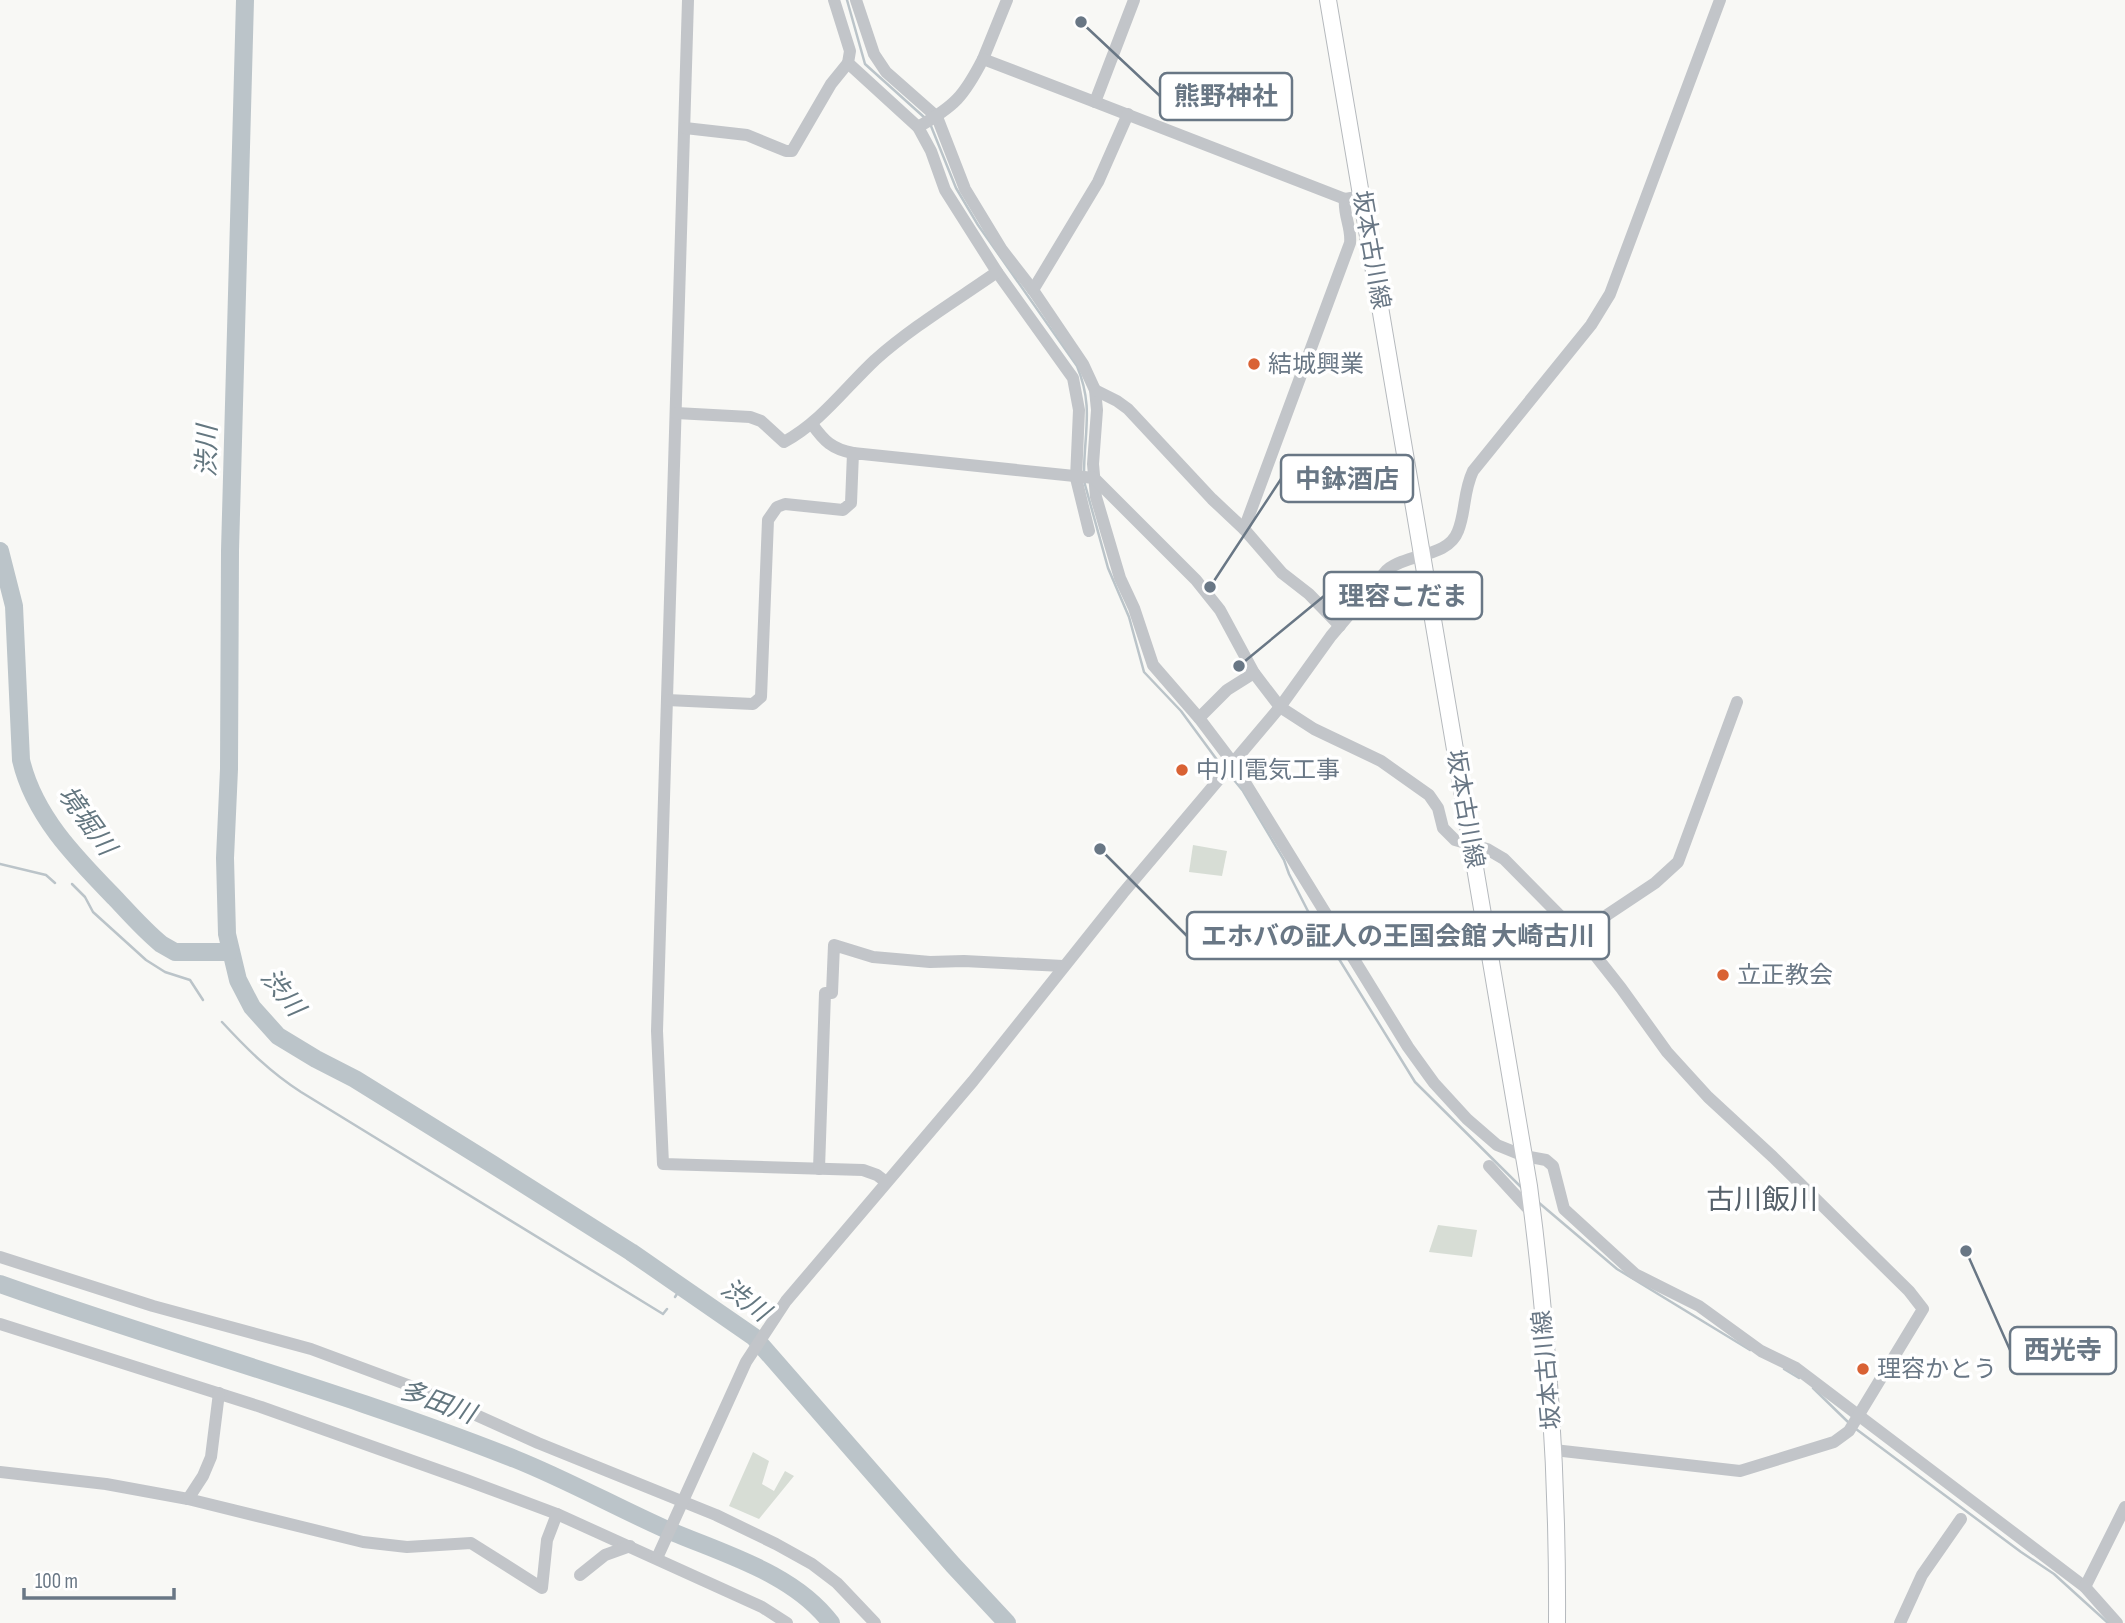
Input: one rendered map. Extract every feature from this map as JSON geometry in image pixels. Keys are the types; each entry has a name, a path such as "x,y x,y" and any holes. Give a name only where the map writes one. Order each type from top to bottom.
{"main road":[{"name":"坂本古川線","path":"1328,0 1353,198 1422,555 1529,1186 1554,1450 1557,1623"}],"street":[{"path":"688,0 657,1031 663,1164 863,1170 886,1182"},
{"path":"685,128 747,135 792,151 831,83 848,63 850,51 834,0"},
{"path":"856,0 874,54 928,122 1073,379 1079,410 1089,531"},
{"path":"928,122 952,106 966,91 984,60 1007,0"},
{"path":"1096,102 1134,0"},
{"path":"658,1555 748,1359 786,1301 973,1081 1063,966 1280,707 1340,626 1387,570 1394,564 1451,543 1458,533 1467,484 1473,471 1591,325 1610,294 1720,0"},
{"path":"984,60 1353,198 1344,211 1350,243 1244,529"},
{"path":"848,63 928,122 931,151 945,190 997,272 1025,292 1083,364 1095,390 1097,410 1085,478 1096,497 1109,542 1153,665 1199,718 1228,769 1434,1083 1467,1119 1497,1145 1524,1156 1546,1160 1553,1166 1564,1209 1634,1274 1699,1306 1761,1351 1796,1368 2085,1587 2117,1623"},
{"path":"1025,292 1098,182 1128,114"},
{"path":"676,413 750,417 761,421 784,442 813,424 877,359 906,335 997,272"},
{"path":"1095,390 1128,409 1212,499 1244,529 1282,573 1309,594 1340,626"},
{"path":"813,424 822,439 831,447 853,453 1085,478 1205,591 1226,619 1254,673 1280,707 1314,729 1381,761 1429,795 1438,808 1447,833 1455,841 1487,849 1504,859 1580,936 1667,1052 1708,1097 1909,1291 1923,1310 1849,1431 1834,1442 1740,1471 1554,1450"},
{"path":"667,700 754,704 761,697 768,520 777,507 785,503 843,510 847,508 851,503 853,453"},
{"path":"1199,718 1227,690 1254,673"},
{"path":"1580,936 1655,883 1678,862 1737,702"},
{"path":"819,1169 825,993 832,993 834,945 873,957 930,962 1063,966"},
{"path":"1489,1166 1532,1211"},
{"path":"0,1257 153,1306 310,1349 416,1388 680,1504 716,1515 811,1564 837,1583 875,1623"},
{"path":"0,1324 219,1393 557,1514 630,1546 658,1555 762,1607 787,1623"},
{"path":"188,1500 211,1457 219,1393"},
{"path":"0,1472 106,1484 188,1500 363,1542 407,1547 471,1543 542,1588 547,1540 557,1514"},
{"path":"2085,1587 2125,1507"},
{"path":"1900,1623 1922,1575 1961,1519"},
{"path":"580,1575 605,1555 630,1546"}],"shaded area":[{"path":"1193,845 1227,851 1222,876 1189,872"},
{"path":"1438,1225 1477,1230 1472,1257 1429,1252"},
{"path":"753,1452 769,1461 762,1484 774,1491 785,1471 794,1476 759,1519 729,1506"}],"waterway":[{"name":"渋川","path":"245,0 230,551 229,769 225,858 227,934 238,980 252,1007 278,1036 355,1079 492,1164 631,1252 754,1337 1007,1623"},
{"path":"847,0 865,64 925,118"},
{"path":"931,126 956,188 978,225 1077,366 1087,407 1084,474"},
{"path":"1084,481 1108,568 1129,617 1144,672 1181,711 1223,768"},
{"name":"境堀川","path":"0,551 14,606 21,760 27,780 46,818 72,852 161,944 175,952 230,952"},
{"path":"1230,775 1243,791 1284,860 1314,923 1415,1082 1523,1189"},
{"path":"0,864 46,875 55,883"},
{"path":"72,884 85,897 93,912 146,960 165,972 190,980 203,1000"},
{"path":"222,1022 259,1060 301,1092 663,1314 667,1309"},
{"path":"1538,1202 1617,1269 1750,1350"},
{"name":"多田川","path":"0,1284 323,1390 515,1459 776,1577 815,1605 831,1623"},
{"path":"675,1297 682,1286"},
{"path":"1784,1369 1799,1378"},
{"path":"1813,1388 1848,1422"},
{"path":"1856,1429 2054,1574 2108,1623"}],"place":[{"name":"熊野神社","path":"1081,22"},
{"name":"結城興業","path":"1254,364"},
{"name":"中鉢酒店","path":"1210,587"},
{"name":"理容こだま","path":"1239,666"},
{"name":"中川電気工事","path":"1182,770"},
{"name":"エホバの証人の王国会館 大崎古川","path":"1100,849"},
{"name":"立正教会","path":"1723,975"},
{"name":"西光寺","path":"1966,1251"},
{"name":"理容かとう","path":"1863,1369"}],"district":[{"name":"古川飯川","path":"1762,1200"}]}
